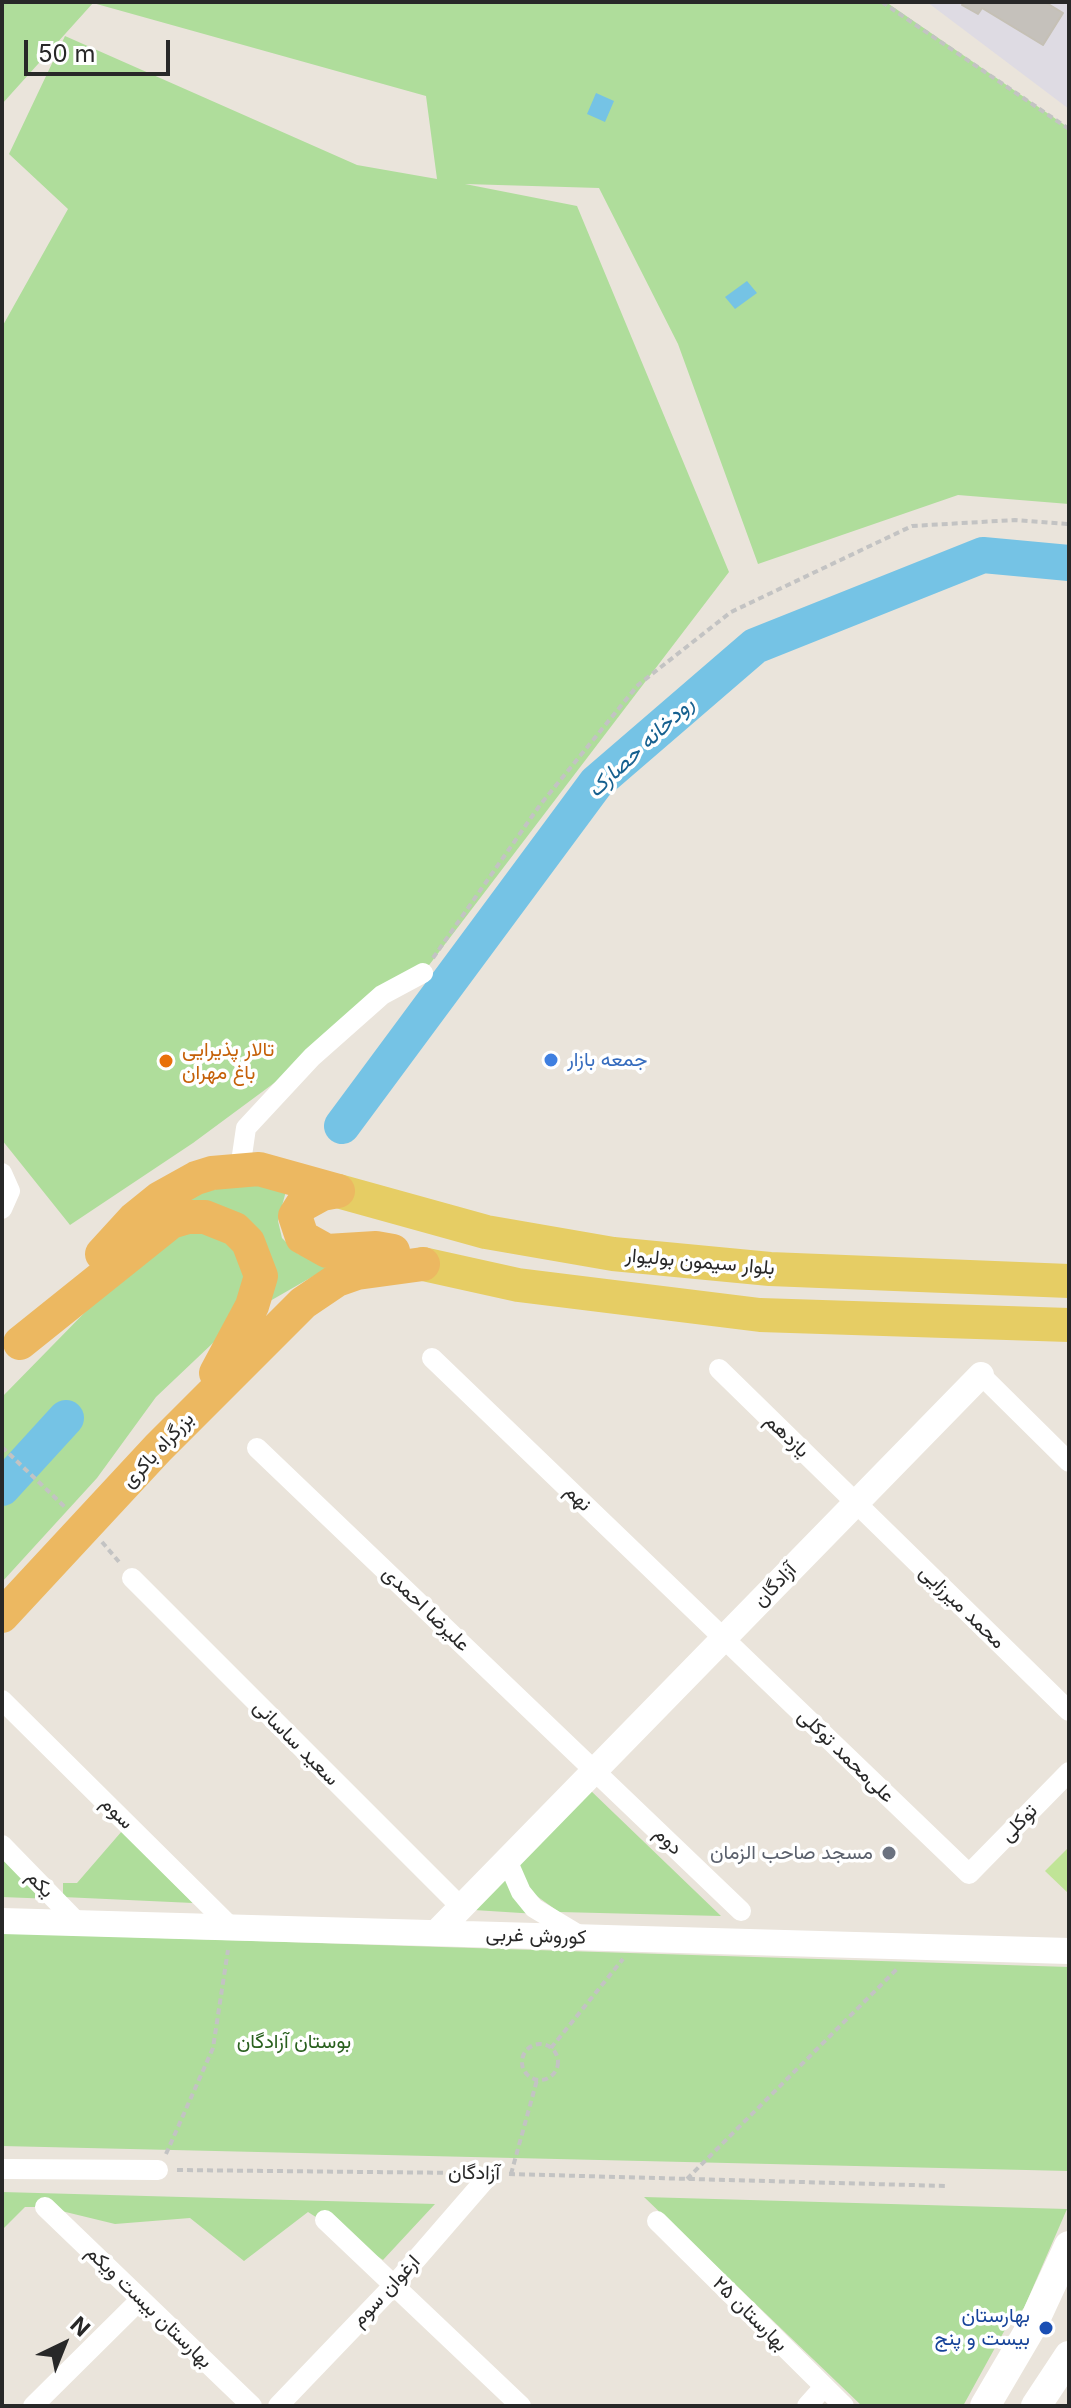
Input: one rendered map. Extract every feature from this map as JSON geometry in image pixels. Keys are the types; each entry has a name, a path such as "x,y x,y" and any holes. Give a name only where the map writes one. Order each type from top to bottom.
{"highway":[{"path":"11,1353 134,1219 160,1198 196,1178 240,1169 282,1173 338,1191"},
{"path":"338,1191 322,1194 302,1205 295,1216 302,1237 327,1251 376,1248 423,1264"},
{"path":"11,1353 171,1222 188,1217 216,1219 248,1242 261,1276 252,1306 200,1405"},
{"name":"بزرگراه باکری","path":"2,1616 254,1349 320,1291 337,1280 376,1268 423,1264"}],"main road":[{"name":"بلوار سیمون بولیوار","path":"338,1191 486,1232 613,1254 770,1269 1069,1281"},
{"path":"423,1264 518,1285 760,1315 1069,1325"},
{"path":"985,2406 1032,2326 1069,2246"},
{"path":"1036,2406 1069,2356"}],"street":[{"path":"240,1169 246,1128 274,1097 312,1057 382,995 423,973"},
{"name":"نهم","path":"432,1358 723,1638"},
{"name":"یازدهم","path":"719,1369 856,1503"},
{"path":"981,1375 1069,1462"},
{"name":"آزادگان","path":"436,1933 981,1375"},
{"name":"علیرضا احمدی","path":"257,1448 595,1770"},
{"name":"محمد میرزایی","path":"856,1503 1069,1711"},
{"name":"سعید ساسانی","path":"132,1578 461,1907"},
{"name":"علی‌محمد توکلی","path":"723,1638 969,1874"},
{"name":"سوم","path":"2,1700 231,1927"},
{"name":"دوم","path":"595,1770 741,1911"},
{"name":"توکلی","path":"969,1874 1069,1772"},
{"name":"یکم","path":"2,1845 78,1923"},
{"path":"507,1860 521,1892 534,1908 554,1923 582,1937"},
{"name":"کوروش غربی","path":"2,1921 1069,1951"},
{"path":"2,2169 158,2170"},
{"name":"ارغوان سوم","path":"278,2406 501,2174"},
{"name":"بهارستان بیست ویکم","path":"45,2207 252,2406"},
{"path":"325,2220 521,2406"},
{"name":"بهارستان ۲۵","path":"657,2221 844,2406"},
{"path":"33,2406 141,2299"},
{"path":"807,2406 824,2387"}],"path":[{"path":"882,2 1069,129"},
{"path":"423,973 540,805 638,685 731,612 912,526 1015,520 1069,524"},
{"path":"2,1447 71,1513"},
{"path":"94,1534 107,1547"},
{"path":"158,2170 213,2048 231,1927"},
{"path":"551,2048 639,1938"},
{"path":"687,2179 919,1946"},
{"path":"534,2045 551,2048 558,2058 557,2070 548,2078 537,2080 523,2069 524,2052 534,2045"},
{"path":"501,2174 537,2080"},
{"name":"آزادگان","path":"158,2170 501,2174 947,2186"}],"shaded area":[{"path":"927,2 1069,2 1069,109"}],"green space":[{"path":"2,2 886,2 1069,128 1069,504 958,495 758,564 678,344 599,188 465,184 577,206 729,572 423,973 193,1143 70,1225 2,1140 2,327 68,209 9,154 65,36 357,165 437,179 426,96 93,3 2,104"},
{"path":"250,1180 286,1191 278,1221 282,1238 298,1254 338,1262 270,1301 273,1279 179,1199"},
{"path":"197,1221 253,1261 233,1324 156,1397 97,1478 2,1582 2,1397 144,1252"},
{"path":"589,1789 721,1916 559,1912 531,1892 515,1872 522,1855"},
{"path":"122,1831 193,1903 63,1897 63,1883 77,1883"},
{"path":"1069,1847 1069,1894 1045,1871"},
{"path":"2,1850 53,1899 2,1897"},
{"path":"505,1873 537,1914 474,1910"},
{"name":"بوستان آزادگان","path":"2,1933 1069,1967 1069,2171 2,2146"},
{"path":"2,2192 435,2204 383,2260 308,2212 244,2261 190,2218 115,2224 45,2207 25,2207 2,2230"},
{"path":"644,2197 1067,2209 1024,2308 1007,2326 963,2406 862,2406"}],"water":[{"path":"596,93 614,101 605,122 587,114"},
{"path":"747,281 757,293 735,309 725,297"}],"building":[{"path":"964,2 1045,2 1063,13 1043,45 982,8 978,14 962,5"}],"waterway":[{"name":"رودخانه حصارک","path":"342,1126 596,783 755,646 983,555 1069,563"},
{"name":"رودخانه حصارک","path":"2,1488 66,1418"}],"place":[{"name":"جمعه بازار","path":"551,1060"},
{"name":"تالار پذیرایی باغ مهران","path":"166,1061"},
{"name":"مسجد صاحب الزمان","path":"889,1853"},
{"name":"بهارستان بیست و پنج","path":"1046,2328"}]}
